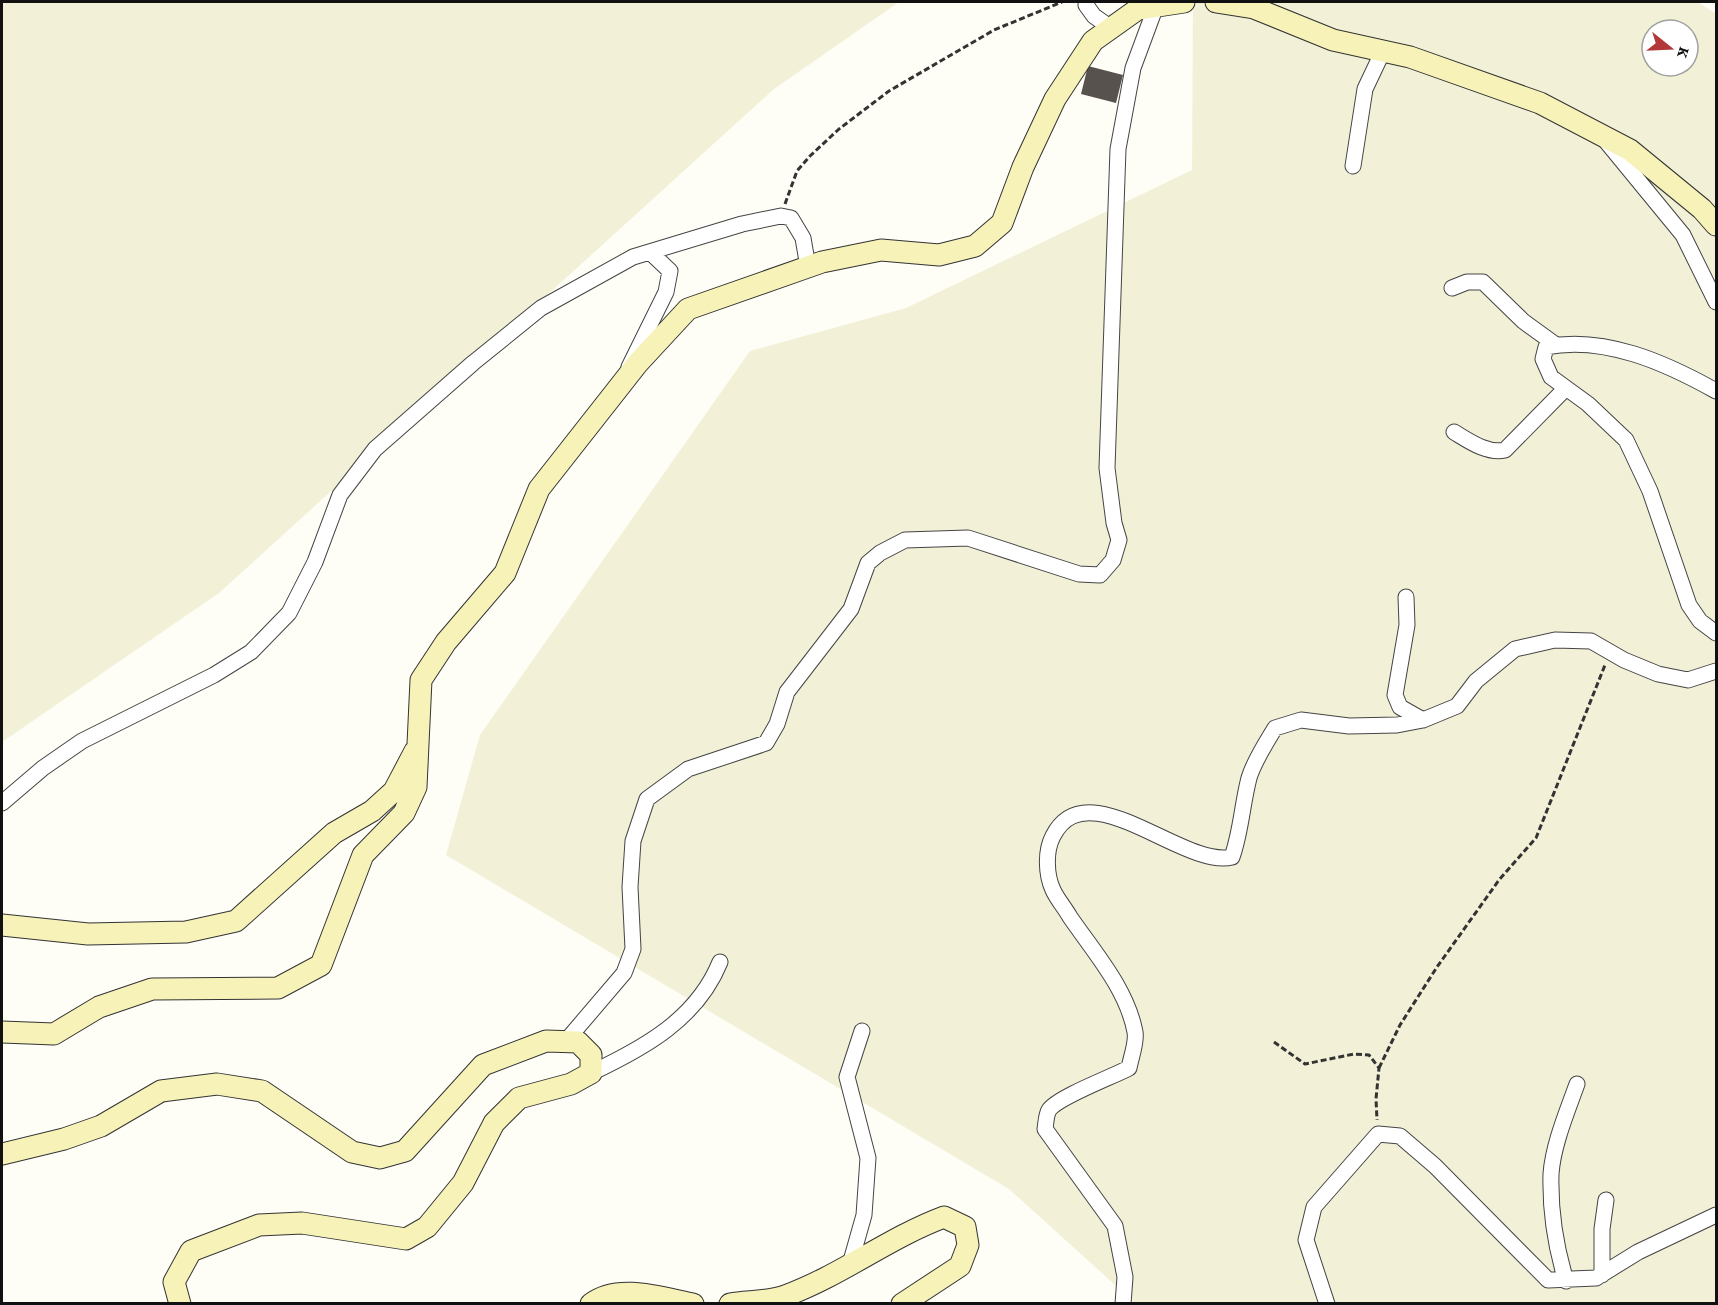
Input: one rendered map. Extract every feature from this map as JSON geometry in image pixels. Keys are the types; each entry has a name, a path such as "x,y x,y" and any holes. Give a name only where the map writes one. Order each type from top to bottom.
{"street":[{"path":"1087,2 1086,5 1094,16 1111,28"},
{"path":"2,1032 54,1034 99,1007 152,989 278,988 321,965 363,855 404,813 416,787 421,680 446,642 505,573 539,489 622,383 688,309 808,267 881,250 939,255 975,246 1002,223 1023,167 1055,99 1093,40 1138,9 1184,2"},
{"path":"1216,2 1254,8 1333,40 1410,57 1540,103 1630,150 1702,210 1716,225"},
{"path":"566,1041 624,973 633,950 630,887 633,841 647,799 688,769 766,743 777,724 787,692 851,609 868,563 880,553 905,540 968,538 1079,574 1100,575 1113,560 1119,540 1113,523 1107,468 1118,149 1133,68 1156,6"},
{"path":"1353,166 1365,89 1383,51"},
{"path":"1602,136 1683,235 1716,302"},
{"path":"2,803 43,768 82,741 214,675 251,652 289,613 315,562 340,495 375,450 473,363 541,308 633,257 742,224 781,216 791,218 803,238 808,267"},
{"path":"622,383 642,336 666,292 670,271 650,252"},
{"path":"1452,288 1467,282 1483,282 1523,321 1556,345"},
{"path":"1716,391 1684,372 1648,357 1571,342 1546,347 1543,359 1551,377 1588,404 1626,440 1650,491 1689,605 1701,621 1716,633"},
{"path":"1454,432 1481,447 1497,452 1505,450 1565,389"},
{"path":"1406,597 1407,626 1395,695 1400,707 1423,720"},
{"path":"1123,1304 1125,1277 1116,1226 1045,1129 1048,1111 1062,1098 1099,1084 1129,1068 1136,1034 1124,998 1052,889 1047,854 1053,836 1065,821 1084,813 1114,816 1194,852 1222,859 1232,857 1239,837 1240,816 1250,776 1275,728 1301,720 1348,726 1397,726 1423,720 1457,706 1476,681 1515,649 1555,640 1591,641 1658,674 1688,680 1716,670"},
{"path":"2,925 99,934 186,932 236,921 334,833 372,811 394,791 417,748"},
{"path":"180,1304 174,1282 191,1251 259,1226 302,1223 406,1239 427,1227 463,1183 494,1123 519,1098 571,1084 640,1050 694,1006 711,983 720,962"},
{"path":"849,1268 864,1215 868,1158 847,1077 862,1031"},
{"path":"2,1154 64,1139 101,1126 161,1090 217,1084 262,1091 352,1152 380,1158 405,1151 483,1065 546,1041 566,1041 578,1042 591,1055 591,1073"},
{"path":"1566,1281 1557,1252 1551,1173 1576,1084"},
{"path":"1328,1304 1321,1290 1306,1240 1314,1207 1378,1134 1400,1136 1436,1166 1548,1280 1596,1278 1638,1252 1716,1215"},
{"path":"1602,1275 1602,1229 1606,1200"},
{"path":"730,1304 783,1297 849,1268 916,1227 944,1217 965,1227 969,1245 960,1266 903,1304"},
{"path":"591,1304 603,1295 639,1293 693,1304"}],"path":[{"path":"781,216 797,171 810,156 848,122 889,91 994,30 1062,2"},
{"path":"1378,1134 1376,1099 1379,1068 1400,1025 1437,967 1499,880 1536,838 1611,652"},
{"path":"1274,1042 1305,1064 1354,1054 1369,1055 1379,1068"}],"green space":[{"path":"2,2 899,2 774,89 219,593 2,742"},
{"path":"1193,2 1698,2 1716,14 1716,1303 1135,1303 1009,1189 446,855 480,735 750,351 906,308 1192,170"}],"building":[{"path":"1088,66 1123,75 1116,103 1081,94"}]}
